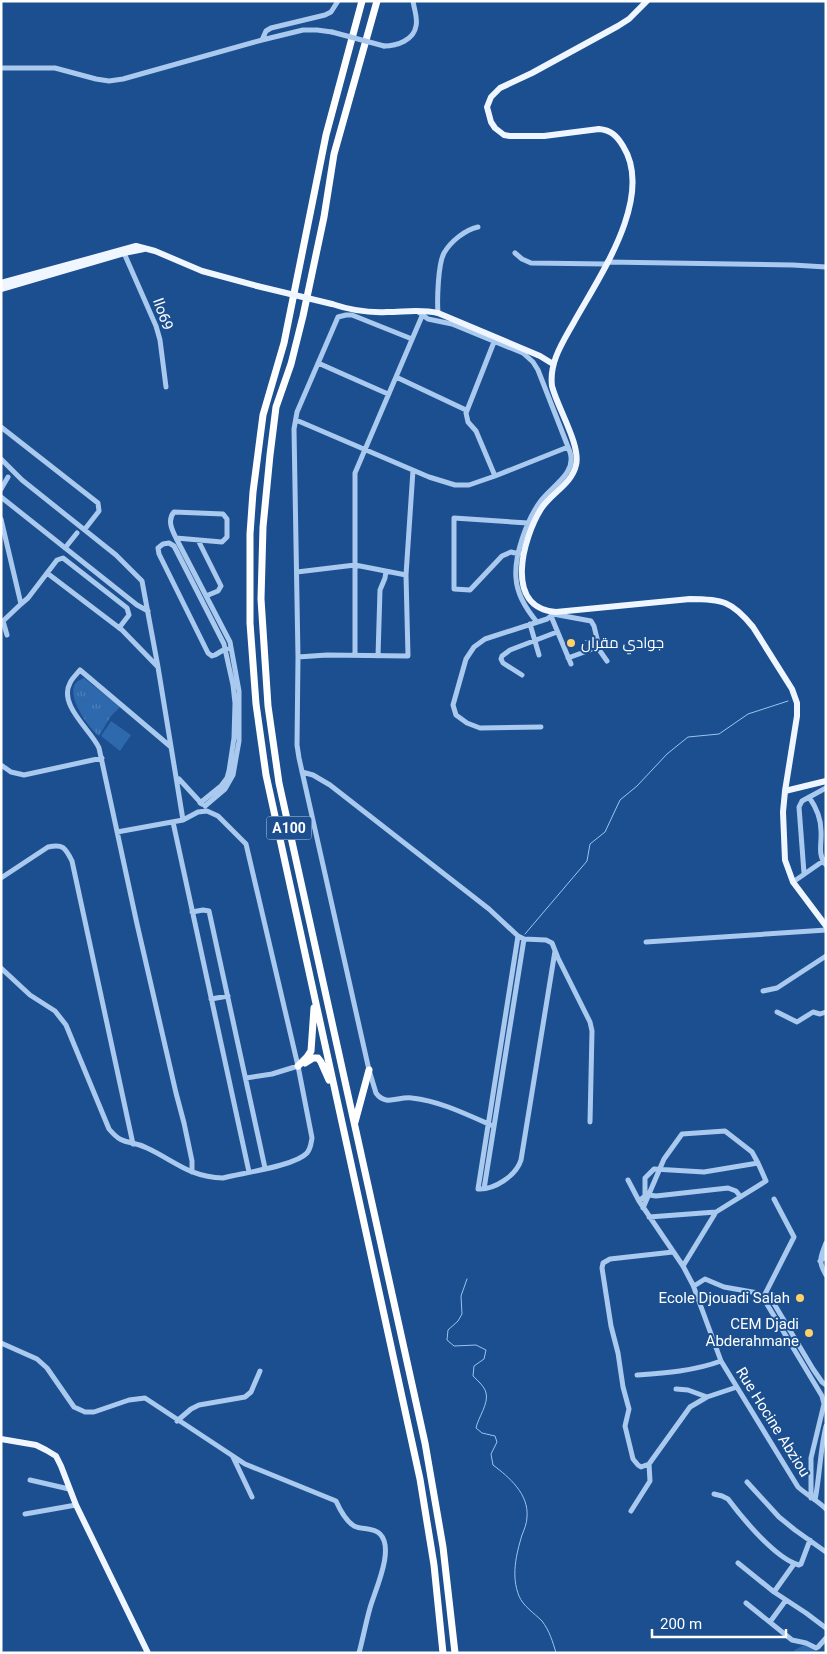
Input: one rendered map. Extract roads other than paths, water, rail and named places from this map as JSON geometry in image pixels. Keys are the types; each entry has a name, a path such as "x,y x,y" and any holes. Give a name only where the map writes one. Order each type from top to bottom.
{"highway":[{"name":"A100","path":"362,1 326,135 284,343 263,415 254,482 250,534 250,623 258,728 277,829 420,1479 434,1564 443,1653"},
{"name":"A100","path":"377,1 334,154 324,217 303,316 291,364 276,408 265,500 261,600 265,674 276,764 432,1479 446,1565 455,1653"},
{"path":"298,1066 307,1057 312,1046 314,998"},
{"path":"298,1066 313,1058 318,1058 336,1096"},
{"path":"355,1125 369,1070"}],"main road":[{"path":"647,1 629,19 618,26 500,88 491,97 487,108 491,122 504,135 544,136 599,129 612,132 619,138 626,149 634,176 633,192 624,222 607,263 564,340 553,364 551,373 552,386 576,450 576,466 569,481 548,500 536,519 526,547 521,576 522,586 530,600 553,614 698,599 715,600 725,602 738,611 753,627 796,698 798,716 785,791 783,820 785,860 794,882 826,926"},
{"path":"1,283 132,246 139,246 202,271 347,309 372,312 438,313 540,356 553,364"},
{"path":"1,288 124,253 148,249"},
{"path":"785,791 826,780"},
{"path":"1,1439 36,1445 56,1456 76,1506 148,1653"}],"street":[{"path":"262,40 266,31 271,28 331,12 338,1"},
{"path":"1,68 55,68 109,81 124,79 303,30 332,32 384,46 397,45 414,31 416,25 413,1"},
{"path":"438,313 439,280 444,252 462,234 469,229 478,227"},
{"name":"Ilo69","path":"124,253 156,326 166,387"},
{"path":"515,254 531,263 793,265 826,267"},
{"path":"355,655 355,476 412,339 419,313 428,319 452,324 524,354 534,362 568,447 572,459 570,470 543,498 528,523 519,554 516,576 519,593 526,609 537,622"},
{"path":"412,339 352,316 340,316 335,319 296,420 294,435 298,745 302,772 369,1070 376,1093 383,1100 408,1098 430,1102 491,1125"},
{"path":"494,342 466,410 467,419 476,431 495,476"},
{"path":"318,363 388,394"},
{"path":"396,377 466,410"},
{"path":"296,420 413,470 455,485 469,485 568,447"},
{"path":"1,427 33,449 98,503 99,511 85,529"},
{"path":"1,459 22,480 85,529 141,579 184,820"},
{"path":"298,657 408,656 406,575 413,470"},
{"path":"1,489 8,478"},
{"path":"1,497 137,605 148,611"},
{"path":"176,538 222,542 227,537 228,521 223,514 174,512 171,516 171,523 176,538 230,642 228,648 214,656 209,654 159,554 158,548 163,544 169,543 174,546 228,648 239,691 239,728 233,775 228,786 202,804"},
{"path":"519,554 511,552 502,556 470,590 454,589 454,518 528,523"},
{"path":"1,519 21,604"},
{"path":"65,548 77,533"},
{"path":"198,540 221,586 218,591 206,596"},
{"path":"7,635 2,622 28,598 57,560 61,558 127,608 129,611 128,616 119,628"},
{"path":"297,572 354,565 406,575"},
{"path":"378,656 380,590 386,577 386,571"},
{"path":"47,573 119,628 158,667"},
{"path":"553,614 557,632 571,664"},
{"path":"541,727 480,728 456,716 453,708 466,659 474,647 485,639 537,622 553,614 591,621 594,626 598,647 607,661"},
{"path":"530,624 539,655"},
{"path":"522,675 503,663 502,658 510,650 557,632"},
{"path":"568,658 598,647"},
{"path":"171,747 80,670 69,683 68,699 75,715 96,740 102,758 154,999 184,1123 192,1160 192,1172"},
{"path":"1,765 11,772 24,775 102,758"},
{"path":"1,968 30,995 55,1011 66,1025 109,1129 116,1138 125,1143 145,1147 202,1176 223,1178 287,1163 301,1158 307,1152 311,1146 312,1138 298,1066 247,846 243,840 192,795 180,782 176,772"},
{"path":"302,772 313,775 330,785 490,909 518,936 524,939 548,940 552,943 590,1022 592,1042 590,1122"},
{"path":"804,873 798,809 801,803 826,788"},
{"path":"180,800 192,795"},
{"path":"794,882 804,873 825,862 819,849 823,839 820,822 810,797"},
{"path":"117,832 184,820 201,812 213,813"},
{"path":"820,822 826,819"},
{"path":"173,822 249,1172"},
{"path":"1,878 48,847 62,846 72,861 133,1144"},
{"path":"192,912 209,911 264,1168"},
{"path":"646,942 826,930"},
{"path":"518,936 481,1189 496,1184 512,1175 518,1168 521,1160 555,951"},
{"path":"491,1125 524,939"},
{"path":"763,991 777,988 826,956"},
{"path":"211,999 228,996"},
{"path":"777,1012 797,1022 813,1012 820,1014 826,1012"},
{"path":"246,1078 272,1074 298,1066"},
{"path":"643,1208 664,1159 682,1134 725,1131 752,1152 766,1181 716,1212 683,1266"},
{"path":"639,1201 645,1196 645,1178 654,1169 704,1172 758,1164"},
{"name":"Rue Hocine Abziou","path":"628,1180 643,1208 683,1266 694,1286 721,1361 798,1487 826,1509"},
{"path":"649,1195 656,1196 728,1188 736,1191 740,1196"},
{"path":"763,1298 794,1237 774,1199"},
{"path":"649,1216 716,1212"},
{"path":"826,1243 820,1261 826,1275"},
{"path":"673,1252 610,1259 603,1263 602,1268 611,1326 629,1409 625,1426 633,1460 641,1467 649,1464 690,1407 707,1397 738,1387"},
{"path":"820,1261 826,1252"},
{"path":"694,1286 705,1279 724,1287 758,1293 763,1298 822,1396 824,1404 810,1458 813,1499"},
{"path":"772,1293 773,1302 813,1369 826,1386"},
{"path":"1,1343 37,1359 46,1368 74,1406 85,1412 94,1412 129,1400 145,1398 177,1421 246,1464 336,1501 341,1512 355,1526 371,1529 379,1533 384,1540 384,1559 359,1653"},
{"path":"637,1376 666,1373 721,1361"},
{"path":"177,1421 199,1405 243,1398 248,1395 260,1371"},
{"path":"676,1389 688,1390 707,1397"},
{"path":"813,1499 826,1426"},
{"path":"232,1455 252,1497"},
{"path":"631,1511 650,1481 649,1464"},
{"path":"30,1480 69,1489"},
{"path":"747,1482 779,1517 826,1552"},
{"path":"714,1494 728,1499 770,1547 794,1564 801,1564 810,1540"},
{"path":"25,1514 76,1506"},
{"path":"738,1564 826,1628"},
{"path":"774,1592 794,1564"},
{"path":"770,1622 786,1600"},
{"path":"746,1603 792,1640 818,1650 826,1638"}],"waterway":[{"path":"525,934 587,861 590,844 605,832 620,800 637,786 667,754 688,737 719,734 748,714 788,701"},
{"path":"467,1279 461,1296 462,1314 458,1321 448,1330 447,1340 454,1346 476,1345 486,1350 484,1359 474,1366 473,1376 481,1384 487,1397 476,1428 482,1433 495,1436 497,1442 491,1454 493,1465 517,1487 525,1501 527,1519 516,1558 515,1581 519,1596 523,1603 542,1621 556,1653"}],"place":[{"name":"جوادي مقران","path":"571,643"},
{"name":"Ecole Djouadi Salah","path":"800,1298"},
{"name":"CEM Djadi Abderahmane","path":"809,1333"}]}
